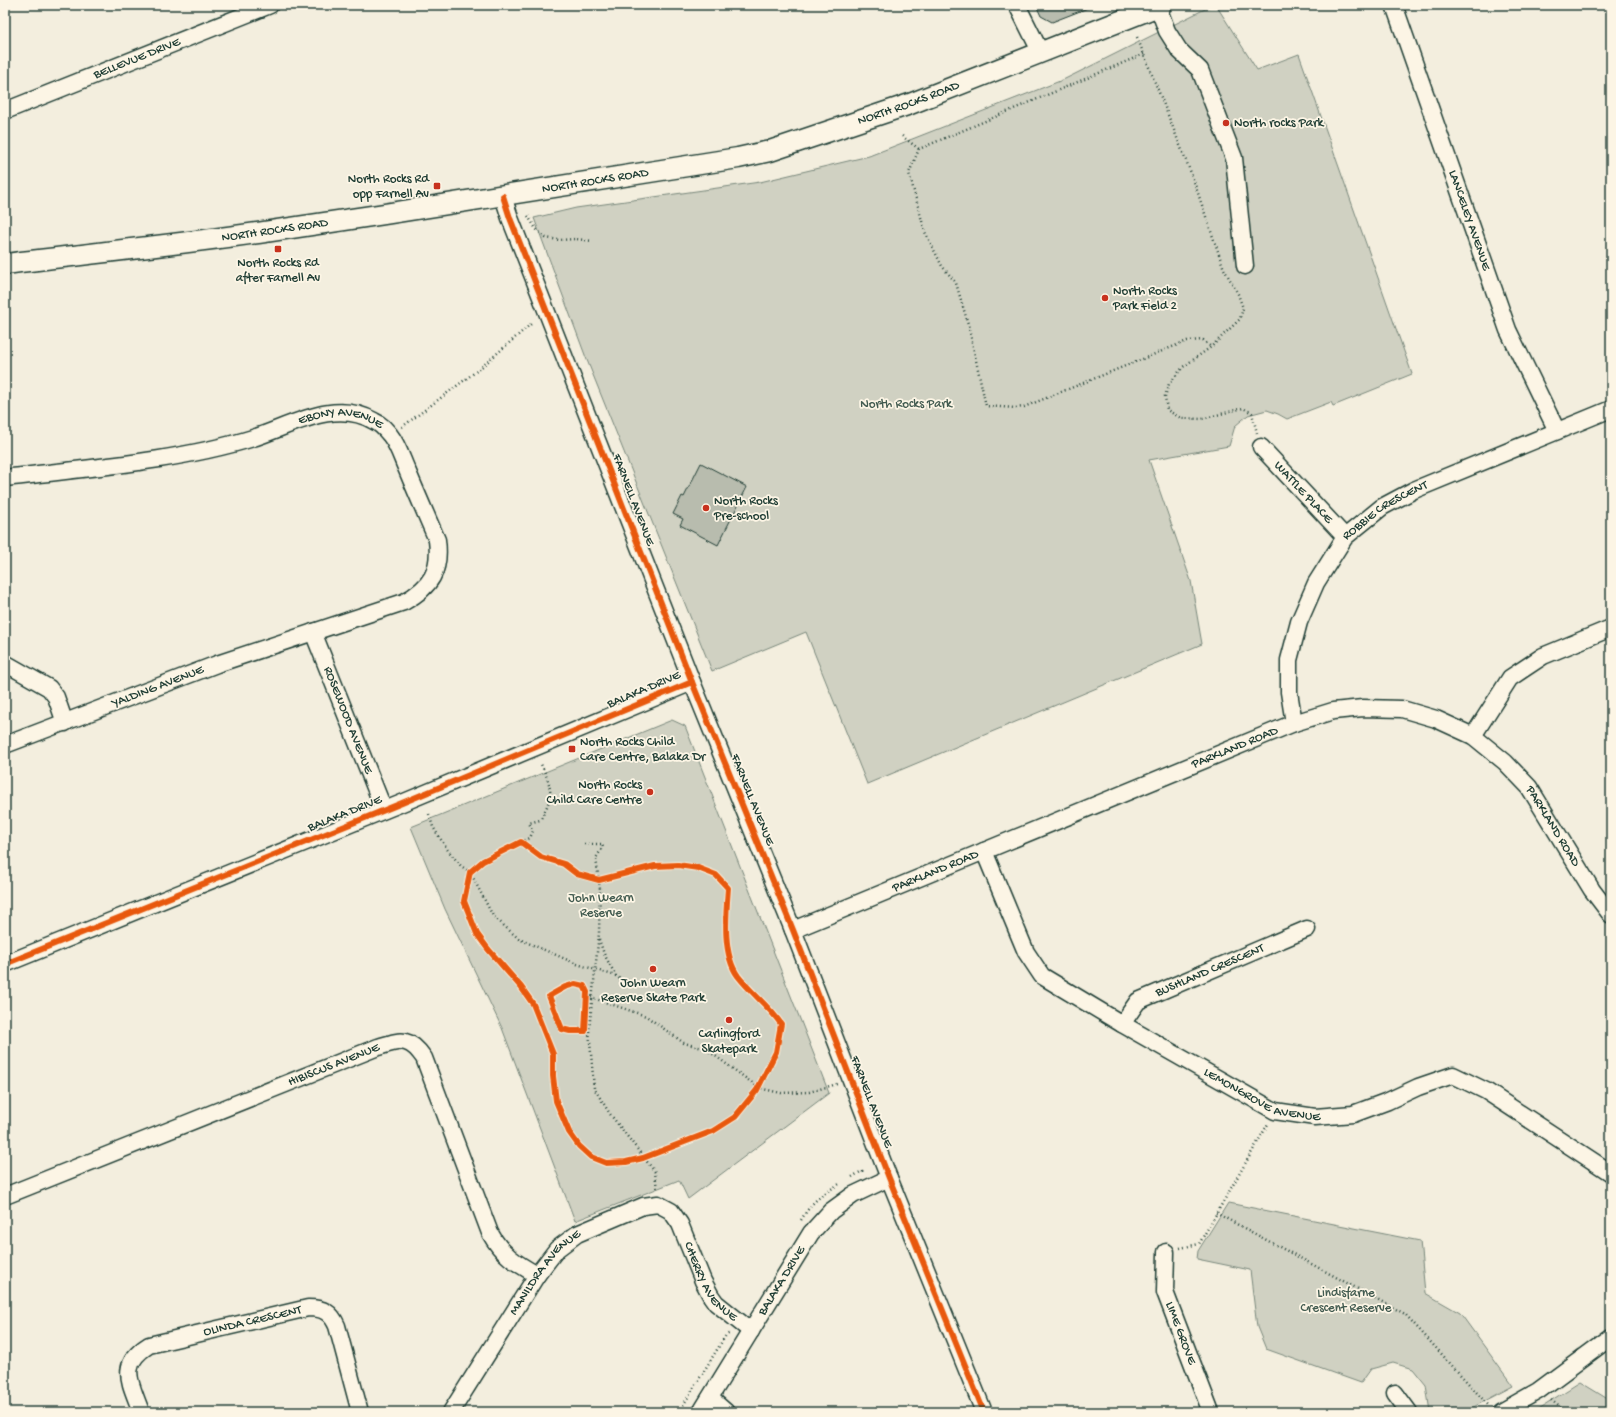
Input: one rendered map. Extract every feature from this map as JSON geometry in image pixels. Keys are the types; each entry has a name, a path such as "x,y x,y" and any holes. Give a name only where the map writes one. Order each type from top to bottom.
{"main road":[{"name":"NORTH ROCKS ROAD","path":"5,264 270,231 503,196 738,158 770,151 910,104 1159,6"}],"street":[{"name":"BELLEVUE DRIVE","path":"5,111 270,5"},
{"path":"1017,5 1041,53"},
{"name":"LANCELEY AVENUE","path":"1394,5 1508,330 1557,431"},
{"path":"1159,6 1167,31 1179,50 1200,70 1234,158 1245,266"},
{"name":"FARNELL AVENUE","path":"503,196 510,218 692,682 793,930 889,1178 984,1412"},
{"name":"ROBBIE CRESCENT","path":"1294,723 1289,692 1289,660 1299,622 1316,583 1345,537 1382,507 1414,490 1611,409"},
{"name":"EBONY AVENUE","path":"5,478 155,459 203,451 253,438 308,418 336,411 361,415 368,418 383,427 396,444 436,540 438,553 434,575 427,586 417,595 404,602 313,632"},
{"name":"WATTLE PLACE","path":"1261,447 1345,537"},
{"path":"1473,736 1510,678 1543,656 1611,628"},
{"name":"YALDING AVENUE","path":"5,746 217,664 313,632"},
{"name":"ROSEWOOD AVENUE","path":"313,632 384,810"},
{"path":"5,663 48,688 56,697 65,723"},
{"name":"BALAKA DRIVE","path":"5,964 384,810 692,682"},
{"name":"PARKLAND ROAD","path":"793,930 1294,723 1332,711 1363,708 1402,709 1436,719 1473,736 1505,762 1529,787 1592,890 1611,915"},
{"name":"LEMONGROVE AVENUE","path":"984,851 1026,952 1042,976 1122,1024 1275,1111 1315,1117 1353,1114 1388,1101 1418,1087 1453,1075 1486,1091 1611,1173"},
{"name":"BUSHLAND CRESCENT","path":"1122,1024 1138,1001 1307,929"},
{"name":"HIBISCUS AVENUE","path":"5,1196 378,1047 394,1042 407,1041 417,1048 424,1058 490,1233 495,1242 514,1262 537,1275"},
{"name":"BALAKA DRIVE","path":"701,1412 812,1234 831,1210 853,1195 889,1178"},
{"name":"CHERRY AVENUE","path":"658,1204 671,1211 680,1224 703,1281 716,1303 751,1331"},
{"name":"MANILDRA AVENUE","path":"451,1412 537,1275 557,1249 577,1234 643,1206 658,1204"},
{"name":"LIME GROVE","path":"1166,1252 1165,1292 1211,1412"},
{"name":"OLINDA CRESCENT","path":"141,1412 130,1381 130,1369 134,1356 149,1345 308,1308 316,1308 323,1309 330,1313 337,1326 360,1412"},
{"path":"1498,1410 1538,1391 1611,1337"},
{"path":"1395,1393 1409,1412"},
{"path":"710,1398 726,1412"}],"path":[{"path":"1137,37 1191,173 1224,269 1238,294 1243,308 1240,319 1211,347 1183,367 1169,384 1165,396 1167,410 1181,418 1202,419 1243,408 1252,413 1261,447"},
{"path":"1144,54 919,149 908,173 925,232 942,266 956,283 968,324 986,406 1015,408 1024,407 1187,341 1203,340 1211,347"},
{"path":"902,136 919,149"},
{"path":"528,216 536,229 546,238 594,241"},
{"path":"391,436 478,370 531,324"},
{"path":"514,845 524,844 530,838 534,831 530,823 540,820 549,804 551,785 540,761"},
{"path":"429,814 433,827 447,848 461,866 472,870 493,916 520,939 577,964 616,976 625,983 629,980"},
{"path":"584,844 602,844 603,847 596,858 600,889 598,937 589,995 587,1029 594,1088 610,1114 636,1147 640,1159 655,1172 658,1204"},
{"path":"469,879 472,870"},
{"path":"591,878 599,880 606,878"},
{"path":"598,937 604,954 616,976"},
{"path":"589,995 646,1016 684,1043 706,1049 758,1088 780,1093 809,1092 850,1079"},
{"path":"753,1096 762,1081"},
{"path":"1166,1252 1199,1244 1275,1111"},
{"path":"640,1159 650,1156"},
{"path":"1216,1213 1405,1314 1447,1358 1488,1405 1498,1410"}],"green space":[{"name":"North Rocks Park","path":"1213,5 1216,5 1257,70 1299,54 1412,374 1333,406 1331,402 1287,419 1267,410 1248,415 1235,426 1229,446 1149,460 1191,581 1202,644 867,784 806,632 712,671 585,355 534,218 576,208 760,182 869,156 1065,79"},
{"name":"John Wearn Reserve","path":"672,720 685,726 829,1093 688,1199 679,1180 575,1221 502,1028 445,909 411,827"},
{"name":"Lindisfarne Crescent Reserve","path":"1228,1203 1420,1241 1425,1293 1460,1313 1513,1386 1464,1412 1430,1412 1426,1385 1413,1369 1393,1363 1371,1369 1361,1383 1266,1349 1257,1327 1250,1270 1197,1259 1198,1251"},
{"path":"1580,1382 1611,1401 1611,1412 1533,1412"}],"building":[{"path":"1036,5 1093,6 1052,22 1041,16"},
{"name":"North Rocks Pre-school","path":"701,463 747,487 718,545 680,525 683,519 673,514 682,496 684,497"}],"cycle path":[{"path":"503,196 510,218 692,682 793,930 889,1178 984,1412"},
{"path":"5,964 402,803 692,682"},
{"path":"521,842 541,857 564,864 577,874 599,880 655,866 678,865 698,868 716,875 728,888 726,934 729,957 738,976 771,1011 781,1024 776,1052 757,1090 735,1117 713,1131 643,1158 626,1162 606,1163 591,1157 579,1146 569,1132 556,1101 553,1076 553,1054 533,1004 521,987 477,934 464,901 470,872 483,861 521,842"},
{"path":"575,984 584,986 587,992 585,1031 570,1031 562,1029 549,996 565,987 575,984"}],"place":[{"name":"North rocks Park","path":"1226,123"},
{"name":"North Rocks Rd opp Farnell Av","path":"437,186"},
{"name":"North Rocks Rd after Farnell Av","path":"278,249"},
{"name":"North Rocks Park Field 2","path":"1105,298"},
{"name":"North Rocks Pre-school","path":"706,508"},
{"name":"North Rocks Child Care Centre, Balaka Dr","path":"572,749"},
{"name":"North Rocks Child Care Centre","path":"650,792"},
{"name":"John Wearn Reserve Skate Park","path":"653,969"},
{"name":"Carlingford Skatepark","path":"729,1020"}]}
